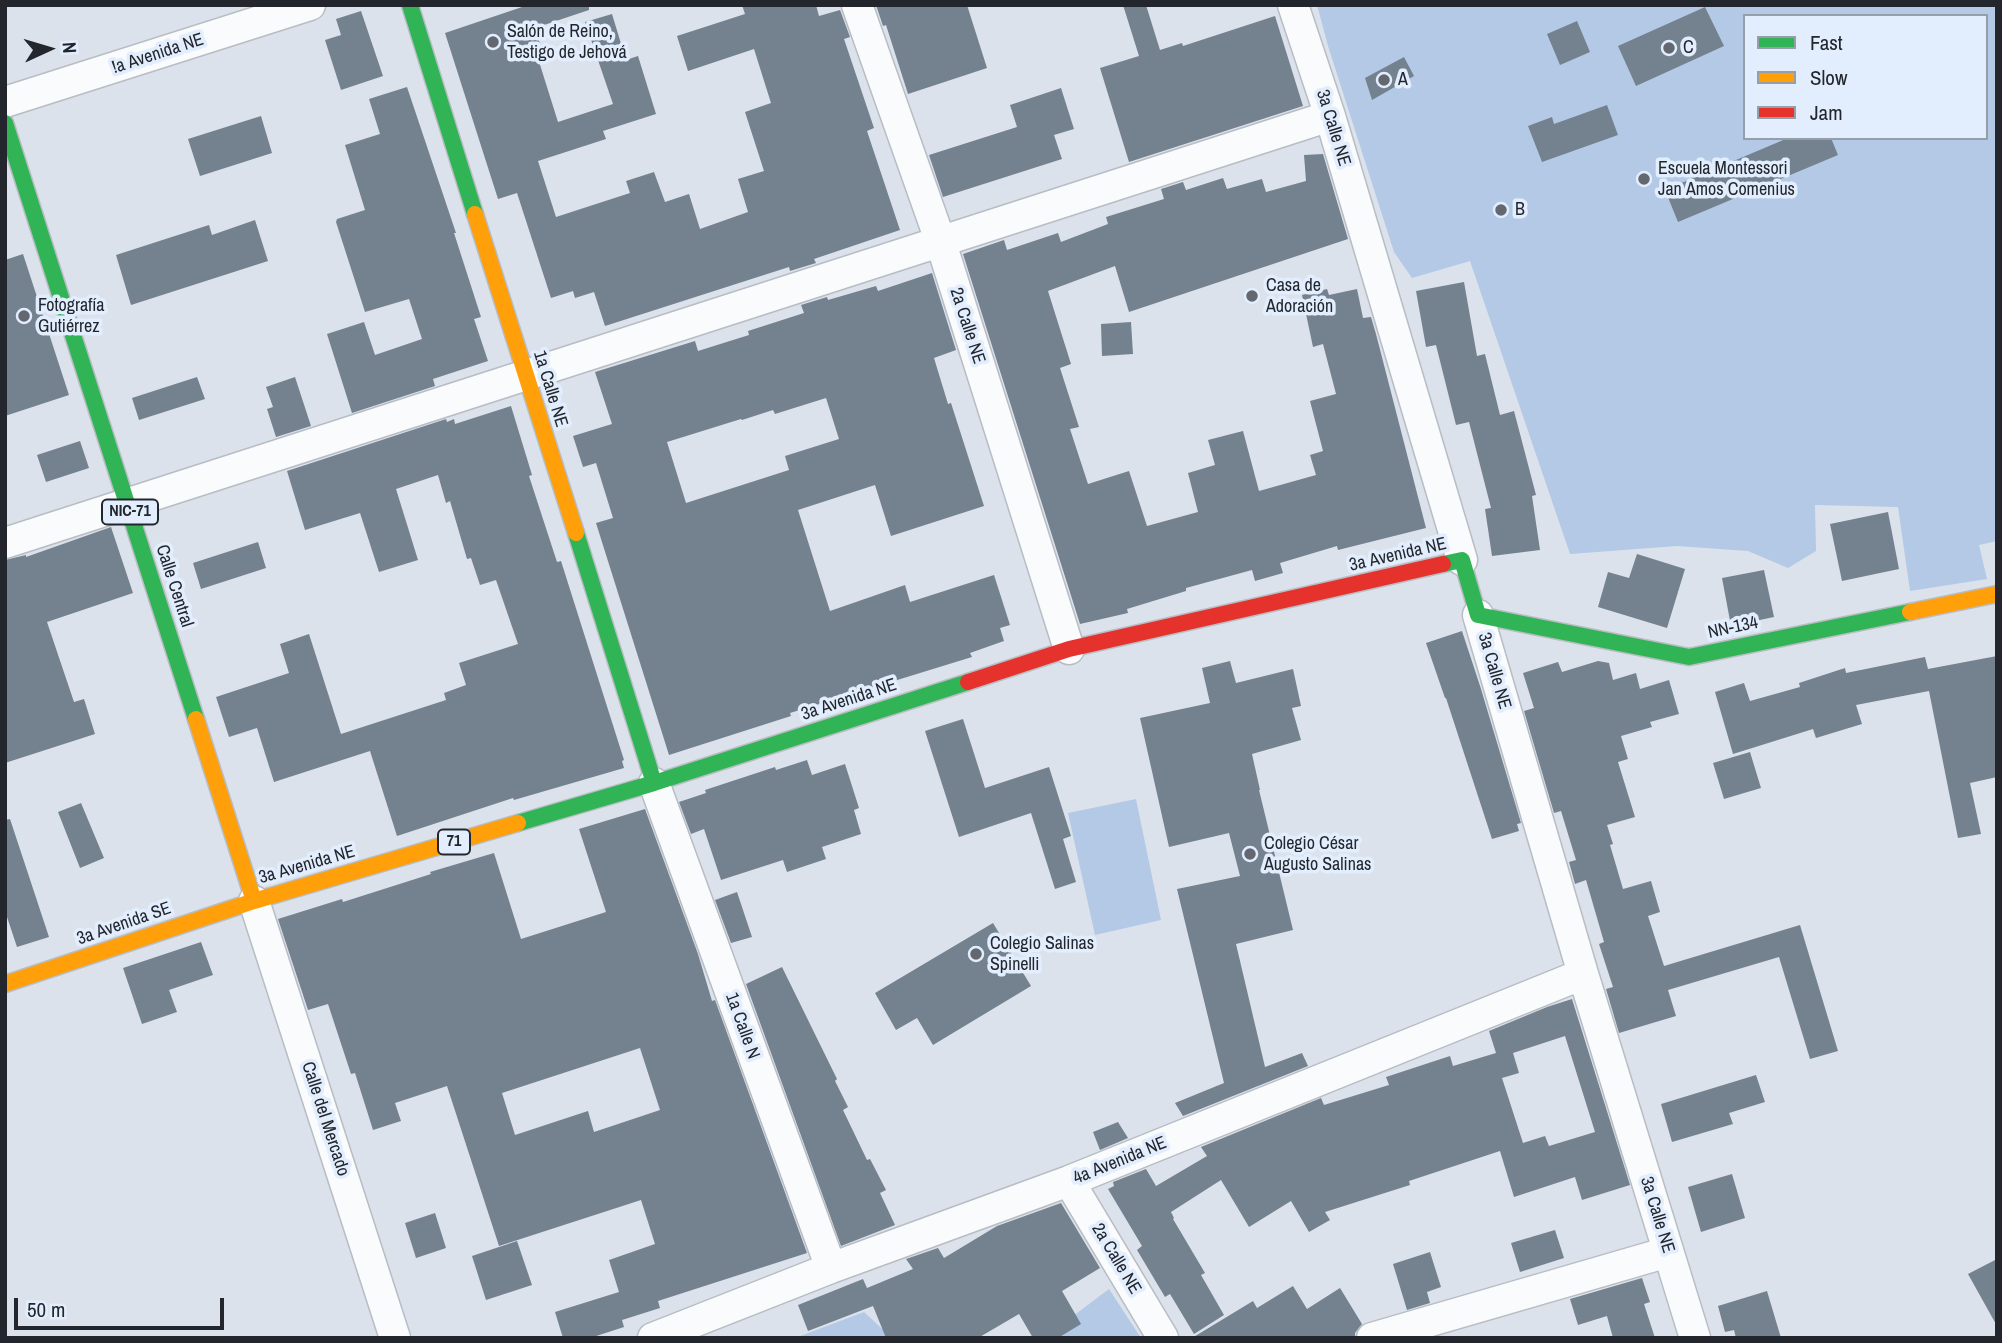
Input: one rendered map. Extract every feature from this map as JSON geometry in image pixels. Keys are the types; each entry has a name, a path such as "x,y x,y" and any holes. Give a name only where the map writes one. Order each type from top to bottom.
{"main road":[{"name":"1a Calle NE","path":"410,5 654,783"},
{"name":"Calle Central","path":"5,123 254,901"},
{"name":"3a Calle NE","path":"1462,561 1478,615"},
{"name":"3a Avenida NE","path":"254,901 654,783 1069,649 1462,561"},
{"name":"NN-134","path":"1478,615 1689,657 1997,594"},
{"name":"3a Avenida SE","path":"5,984 254,901"}],"street":[{"name":"!a Avenida NE","path":"5,102 310,5"},
{"name":"2a Calle NE","path":"856,5 940,243 1069,649"},
{"name":"3a Calle NE","path":"1293,5 1331,116 1462,561"},
{"path":"5,543 1331,116"},
{"name":"3a Calle NE","path":"1478,615 1583,974 1695,1338"},
{"name":"1a Calle N","path":"654,783 831,1268"},
{"name":"Calle del Mercado","path":"254,901 395,1338"},
{"name":"4a Avenida NE","path":"653,1338 831,1268 1069,1181 1583,974"},
{"name":"2a Calle NE","path":"1069,1181 1163,1338"},
{"path":"1372,1338 1668,1252"}],"shaded area":[{"path":"1317,5 1997,5 1997,541 1979,545 1987,579 1910,591 1898,507 1815,505 1816,551 1788,568 1748,551 1677,546 1570,554 1470,261 1412,278 1394,252"},
{"path":"1136,799 1161,920 1095,935 1068,813"},
{"path":"1109,1289 1141,1338 1044,1338"},
{"path":"864,1312 892,1338 795,1338"}],"building":[{"path":"528,5 589,5 589,10 535,28 542,50 536,52 558,122 613,104 585,22 612,14 626,60 638,56 656,114 603,131 606,139 538,161 556,217 630,193 626,181 654,172 665,202 689,194 700,229 748,212 738,179 764,171 745,112 771,103 754,49 688,71 677,36 745,14 742,5 816,5 819,16 840,10 850,37 844,39 874,128 867,131 900,230 814,259 816,263 790,271 789,267 605,326 594,292 575,298 573,291 551,298 517,193 498,199 445,33"},
{"path":"876,5 967,5 987,68 908,94 886,25 883,26"},
{"path":"1123,5 1146,5 1160,50 1182,43 1183,46 1275,16 1303,106 1129,162 1100,68 1139,56"},
{"name":"C","path":"1705,7 1724,46 1636,86 1618,46"},
{"path":"361,11 383,76 341,90 325,40 341,35 336,19"},
{"path":"1577,21 1590,52 1560,65 1547,34"},
{"name":"A","path":"1404,57 1414,76 1372,100 1365,78"},
{"path":"407,87 481,317 474,319 488,361 433,379 435,386 352,413 327,334 364,322 375,355 422,339 409,299 365,312 336,222 337,219 365,210 345,145 380,134 369,99"},
{"path":"1061,88 1074,129 1054,135 1062,159 943,197 929,155 1017,127 1010,105"},
{"path":"1607,105 1618,135 1542,162 1528,126 1552,117 1554,124"},
{"path":"261,116 272,153 200,176 188,139"},
{"path":"1783,140 1832,140 1838,155 1678,222 1665,190"},
{"path":"1323,154 1348,239 1129,312 1115,266 1048,291 1071,364 1060,368 1079,427 1070,429 1088,484 1129,471 1147,526 1198,512 1188,473 1215,465 1208,440 1243,431 1259,491 1316,475 1310,455 1323,451 1310,401 1336,394 1323,344 1313,347 1302,295 1327,289 1329,295 1357,289 1363,318 1371,317 1376,334 1426,528 1338,550 1337,546 1280,563 1283,573 1255,581 1252,570 1186,588 1186,591 1127,609 1128,613 1080,624 963,254 1004,240 1007,250 1058,233 1061,242 1108,224 1106,217 1164,199 1161,189 1183,182 1186,190 1223,178 1227,189 1262,179 1266,192 1306,181 1304,155"},
{"path":"255,220 268,261 131,305 116,255 209,225 212,235"},
{"path":"23,254 69,395 5,416 5,260"},
{"path":"932,273 956,350 934,358 984,506 891,536 875,485 798,510 830,611 905,585 910,602 994,575 1010,625 1000,628 1004,641 970,653 972,657 790,713 791,716 669,755 596,523 613,518 596,463 583,467 573,436 612,424 595,372 695,341 698,351 749,335 748,331 804,313 801,305 827,297 828,300 876,286 878,291","holes":["826,398 839,439 785,456 789,470 686,503 667,442 773,410 775,414"]},
{"path":"1464,282 1477,356 1485,354 1500,415 1514,411 1536,495 1532,496 1540,550 1492,556 1485,509 1491,508 1469,422 1456,425 1436,345 1426,347 1416,291"},
{"path":"1131,322 1133,354 1102,356 1101,324"},
{"path":"197,377 205,399 139,420 132,398"},
{"path":"295,377 311,426 276,437 267,409 273,407 266,387"},
{"path":"511,406 532,475 529,476 557,562 561,561 624,760 624,768 514,800 513,798 397,836 370,751 274,782 257,728 229,737 216,697 289,673 280,644 309,634 341,734 446,700 444,693 466,685 459,663 518,644 496,580 480,585 471,558 467,559 450,501 446,503 438,475 396,489 418,560 379,572 360,513 305,530 287,471 446,419 447,422 454,419 455,424"},
{"path":"80,441 89,468 46,482 37,455"},
{"path":"1888,512 1899,569 1842,581 1830,524"},
{"path":"111,527 133,593 47,622 74,702 84,699 95,734 5,763 5,560 26,557"},
{"path":"258,542 266,568 201,589 193,563"},
{"path":"1637,554 1685,569 1667,628 1598,607 1608,572 1629,578"},
{"path":"1764,570 1774,617 1731,626 1722,578"},
{"path":"1462,631 1521,823 1517,824 1519,831 1492,839 1426,643"},
{"path":"1997,656 1997,777 1970,783 1981,834 1958,838 1929,691 1856,705 1862,724 1816,738 1813,729 1733,754 1715,692 1744,683 1750,701 1800,687 1799,683 1845,668 1846,673 1925,657 1928,669"},
{"path":"1230,661 1236,683 1293,669 1301,706 1292,708 1301,740 1252,754 1293,930 1236,944 1265,1067 1302,1053 1308,1066 1183,1116 1175,1103 1224,1083 1177,889 1240,876 1229,833 1169,847 1140,718 1210,703 1202,668"},
{"path":"1598,661 1609,663 1613,680 1636,673 1640,689 1669,680 1679,714 1650,722 1652,727 1621,736 1628,759 1618,762 1635,817 1607,825 1623,889 1651,881 1660,912 1648,916 1664,966 1800,925 1838,1051 1810,1059 1779,957 1668,990 1676,1016 1619,1033 1606,989 1613,987 1599,944 1604,942 1586,880 1575,884 1569,862 1576,860 1561,811 1554,813 1524,711 1534,708 1523,673 1558,662 1562,672"},
{"path":"963,719 985,788 1049,767 1071,836 1063,839 1076,882 1055,889 1031,813 959,837 925,731"},
{"path":"1750,752 1761,788 1724,799 1713,763"},
{"path":"807,760 812,775 845,764 859,808 854,810 861,834 822,847 826,859 787,872 783,860 721,880 704,829 691,834 679,802 706,793 705,790 775,767 776,770"},
{"path":"81,803 104,858 80,868 58,812"},
{"path":"645,809 698,954 712,1001 715,1000 807,1253 658,1301 660,1308 622,1320 624,1327 590,1338 563,1338 555,1312 619,1292 609,1260 655,1244 641,1200 499,1246 447,1086 395,1103 401,1121 373,1130 355,1073 351,1074 328,1004 308,1010 278,919 342,899 343,902 494,853 521,939 606,912 579,829","holes":["640,1048 660,1110 594,1132 588,1111 515,1135 502,1093"]},
{"path":"10,819 49,937 17,947 5,911 5,820"},
{"path":"737,892 752,937 731,943 715,900"},
{"name":"Colegio Salinas Spinelli","path":"993,923 1031,986 933,1045 917,1018 896,1030 875,993"},
{"path":"201,942 213,975 169,990 177,1012 142,1024 123,968"},
{"path":"782,967 837,1079 835,1081 848,1107 843,1110 867,1160 870,1159 886,1190 880,1193 895,1225 841,1246 746,984"},
{"path":"1572,999 1630,1185 1582,1200 1575,1177 1514,1197 1500,1151 1409,1181 1410,1185 1325,1212 1330,1220 1309,1232 1291,1201 1249,1227 1221,1180 1171,1212 1205,1273 1201,1275 1224,1315 1194,1334 1170,1294 1165,1297 1137,1250 1142,1246 1108,1189 1114,1186 1113,1182 1146,1169 1156,1186 1207,1156 1201,1147 1321,1098 1324,1105 1389,1085 1386,1077 1450,1056 1453,1066 1496,1053 1489,1031","holes":["1565,1036 1595,1132 1549,1146 1545,1136 1523,1143 1502,1078 1519,1073 1513,1053"]},
{"path":"1756,1075 1765,1102 1729,1113 1733,1124 1672,1142 1661,1104"},
{"path":"1118,1122 1128,1138 1100,1150 1093,1132"},
{"path":"1732,1174 1745,1218 1701,1232 1688,1187"},
{"path":"1061,1203 1100,1268 1062,1291 1081,1324 1058,1338 1033,1338 1019,1314 978,1338 886,1338 873,1306 808,1331 798,1305 863,1279 867,1288 913,1269 906,1259 938,1248 944,1258 997,1226"},
{"path":"435,1213 446,1248 416,1258 405,1223"},
{"path":"1555,1230 1564,1258 1520,1272 1511,1243"},
{"path":"517,1241 532,1285 486,1300 472,1256"},
{"path":"1430,1252 1441,1287 1427,1292 1430,1303 1407,1310 1393,1264"},
{"path":"1997,1259 1997,1326 1968,1274"},
{"path":"1642,1278 1650,1302 1644,1304 1655,1338 1613,1338 1607,1316 1578,1325 1570,1299"},
{"path":"1293,1286 1307,1309 1340,1288 1362,1324 1355,1333 1355,1338 1192,1338 1253,1301 1257,1308"},
{"path":"1767,1291 1781,1338 1736,1338 1734,1330 1725,1332 1718,1306"}],"traffic: fast":[{"path":"410,5 475,214"},
{"path":"5,123 196,719"},
{"path":"518,823 654,783 576,533"},
{"path":"1443,564 1462,560 1478,615 1689,657 1910,612"},
{"path":"654,783 968,682"}],"traffic: slow":[{"path":"475,214 576,533"},
{"path":"1910,612 1997,594"},
{"path":"196,719 254,901"},
{"path":"5,984 254,901 518,823"}],"traffic: jam":[{"path":"968,682 1069,649 1443,564"}],"place":[{"name":"Salón de Reino, Testigo de Jehová","path":"493,42"},
{"name":"C","path":"1669,48"},
{"name":"A","path":"1384,80"},
{"name":"Escuela Montessori Jan Amos Comenius","path":"1644,179"},
{"name":"B","path":"1501,210"},
{"name":"Casa de Adoración","path":"1252,296"},
{"name":"Fotografía Gutiérrez","path":"24,316"},
{"name":"Colegio César Augusto Salinas","path":"1250,854"},
{"name":"Colegio Salinas Spinelli","path":"976,954"}]}
